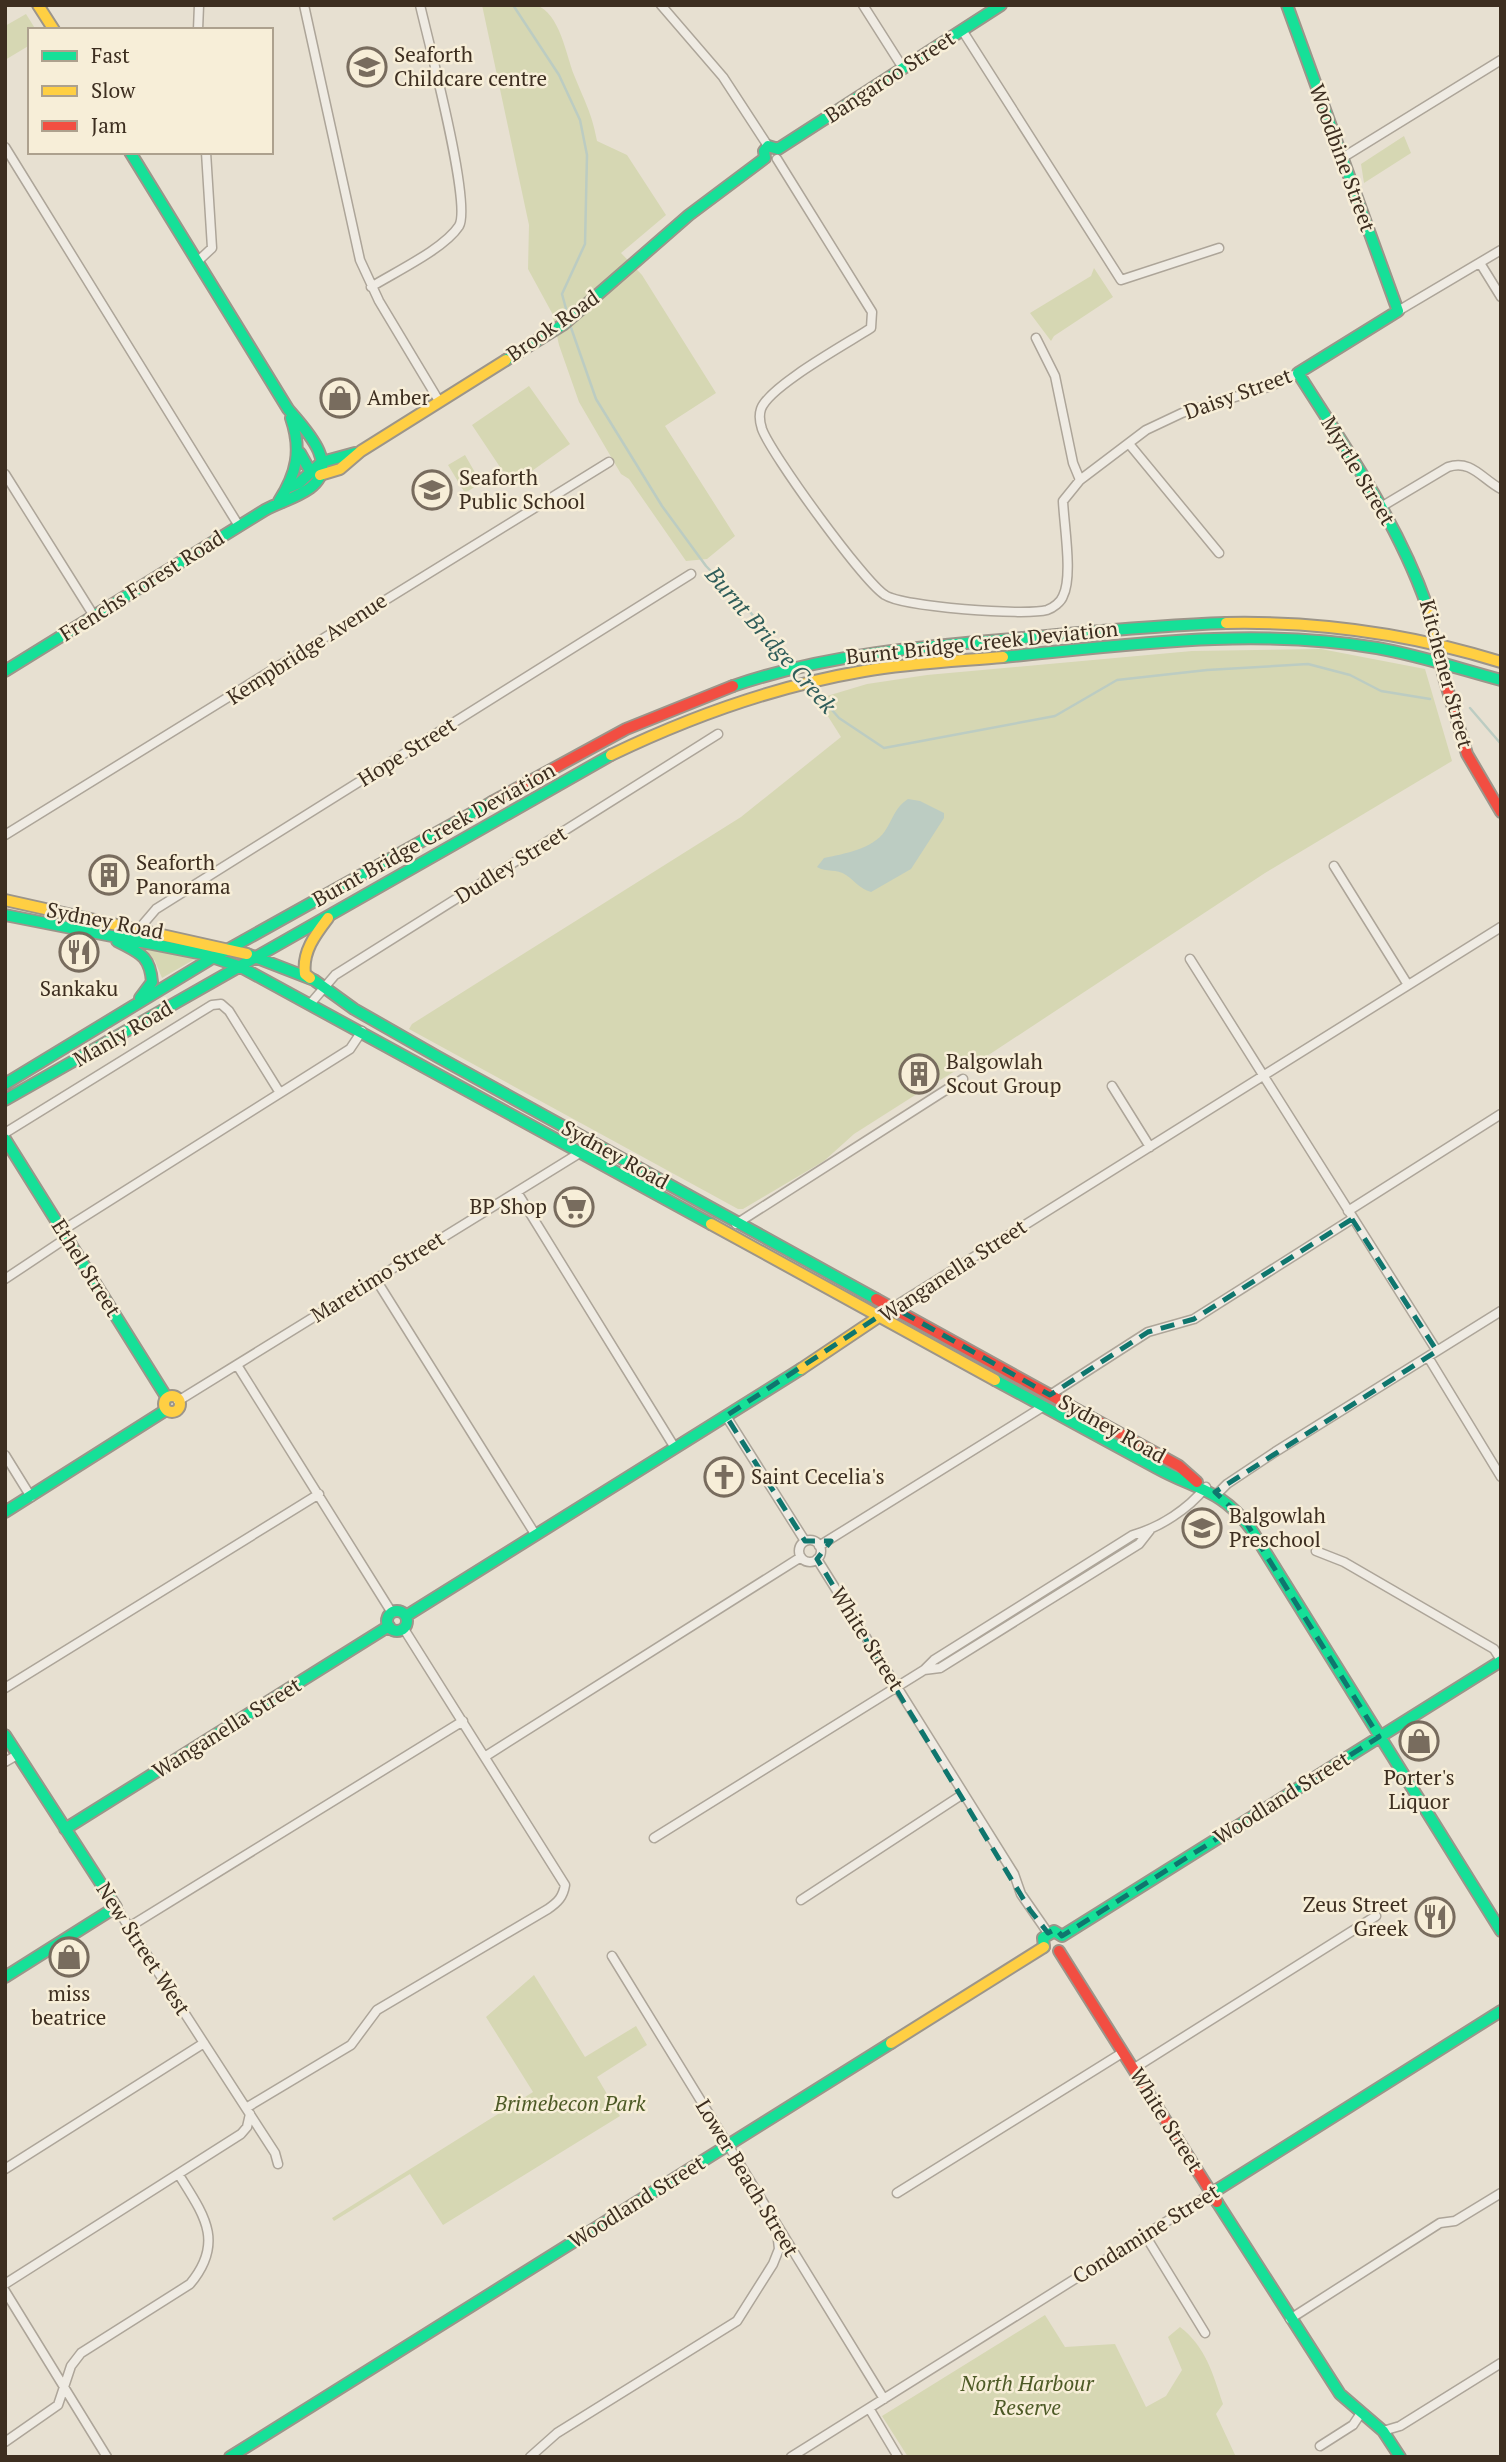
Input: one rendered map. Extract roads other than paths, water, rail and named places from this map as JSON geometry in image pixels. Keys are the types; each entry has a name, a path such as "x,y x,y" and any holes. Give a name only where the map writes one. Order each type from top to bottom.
{"main road":[{"path":"38,5 53,28"},
{"name":"Bangaroo Street","path":"774,151 1001,5"},
{"name":"Woodbine Street","path":"1290,7 1398,311"},
{"name":"Brook Road","path":"316,473 340,469 361,451 564,324 689,215 765,158 764,151 774,151"},
{"path":"131,154 288,409 311,438 322,462 316,473 289,487"},
{"name":"Daisy Street","path":"1298,373 1398,311"},
{"name":"Myrtle Street","path":"1298,373 1381,507 1415,571"},
{"path":"288,409 300,453 316,473"},
{"name":"Brook Road","path":"322,462 361,451"},
{"name":"Frenchs Forest Road","path":"279,502 289,487 300,453"},
{"name":"Frenchs Forest Road","path":"5,671 239,526 310,487 316,473"},
{"name":"Kitchener Street","path":"1415,571 1467,754 1501,812"},
{"name":"Burnt Bridge Creek Deviation","path":"233,948 596,743 672,707 800,666 890,650 1198,622 1254,620 1331,624 1376,631 1501,662"},
{"name":"Burnt Bridge Creek Deviation","path":"241,967 643,739 736,701 812,680 928,663 1179,640 1251,637 1325,641 1378,648 1501,680"},
{"name":"Sydney Road","path":"5,900 233,948 314,980 354,1009 1179,1466 1217,1494 1245,1521 1501,1931"},
{"name":"Sydney Road","path":"5,915 216,957 241,967 362,1031 578,1154 1173,1477 1202,1485"},
{"path":"314,980 305,974 304,960 312,940 328,918"},
{"path":"106,936 140,953 151,965 152,982 135,1004"},
{"name":"Manly Road","path":"5,1084 135,1004 233,948"},
{"name":"Manly Road","path":"5,1100 241,967"},
{"path":"578,1154 586,1138"},
{"name":"Ethel Street","path":"5,1139 173,1399"},
{"name":"Wanganella Street","path":"406,1616 865,1329 880,1316"},
{"path":"5,1512 166,1410 175,1411 173,1399"},
{"path":"399,1611 406,1616 404,1629 397,1631 389,1626 388,1619 392,1613 399,1611"},
{"name":"Wanganella Street","path":"65,1829 389,1626"},
{"name":"Woodland Street","path":"1062,1936 1501,1660"},
{"name":"New Street West","path":"5,1735 116,1907"},
{"path":"5,1977 116,1907"},
{"path":"1054,1931 1062,1936 1064,1944 1059,1951 1049,1952 1044,1947 1043,1938 1048,1933 1054,1931"},
{"name":"Woodland Street","path":"230,2457 1044,1947"},
{"name":"White Street","path":"1059,1951 1339,2395 1383,2431 1399,2457"},
{"name":"Condamine Street","path":"1212,2193 1501,2011"}],"street":[{"path":"198,28 200,5"},
{"path":"304,5 357,247 371,287 439,401"},
{"path":"371,287 447,239 462,219 462,195 420,5"},
{"path":"661,5 723,77 774,151 872,312 871,328 774,391 762,407 760,424 795,483 879,590 892,599 911,603 1015,611 1047,610 1055,606 1063,596 1067,575 1063,501 1080,480 1073,463 1055,376 1036,338"},
{"path":"863,5 903,68"},
{"path":"962,30 1121,280 1219,248"},
{"path":"1342,158 1501,60"},
{"path":"5,147 239,526"},
{"path":"197,262 212,248 206,154"},
{"path":"1398,311 1501,250"},
{"path":"1479,263 1501,297"},
{"name":"Daisy Street","path":"1080,480 1130,445 1146,430 1182,413 1250,393 1298,373"},
{"path":"1130,445 1219,553"},
{"name":"Kempbridge Avenue","path":"5,835 609,462"},
{"path":"1381,507 1448,467 1459,464 1470,467 1501,489"},
{"path":"5,474 94,616"},
{"name":"Hope Street","path":"131,940 156,909 691,574"},
{"name":"Dudley Street","path":"311,1003 335,975 718,734"},
{"path":"1334,866 1408,985"},
{"name":"Wanganella Street","path":"880,1316 1501,927"},
{"path":"1191,959 1437,1351"},
{"path":"5,1133 212,1005 221,1004 229,1012 280,1093"},
{"path":"5,1279 65,1234 350,1049 362,1031"},
{"path":"725,1232 963,1079"},
{"path":"1112,1086 1150,1147"},
{"path":"1050,1395 1149,1332 1194,1320 1501,1114"},
{"name":"Maretimo Street","path":"173,1399 237,1365 578,1154"},
{"path":"517,1192 676,1448"},
{"path":"374,1278 535,1534"},
{"path":"1217,1494 1227,1484 1265,1459 1501,1311"},
{"path":"1428,1357 1501,1477"},
{"path":"237,1365 392,1613"},
{"path":"806,1541 800,1548 801,1557 807,1562 817,1559 819,1546 1044,1406"},
{"path":"726,1416 806,1541 819,1546"},
{"path":"5,1455 31,1497"},
{"path":"654,1838 924,1670 934,1660 1133,1535 1150,1530 1187,1507 1202,1485"},
{"path":"5,1688 319,1494"},
{"path":"1316,1551 1344,1562 1494,1649 1501,1660"},
{"path":"486,1756 801,1557"},
{"name":"White Street","path":"817,1559 1014,1874 1021,1895 1048,1933"},
{"path":"5,2284 241,2134 247,2127 248,2111 351,2045 377,2010 560,1900 565,1885 404,1629"},
{"path":"129,1927 463,1721"},
{"path":"5,1762 17,1755"},
{"path":"801,1900 963,1794"},
{"name":"New Street West","path":"116,1907 248,2111 278,2164"},
{"path":"1133,2069 1376,1916"},
{"name":"Lower Beach Street","path":"612,1956 884,2399"},
{"path":"5,2169 204,2043"},
{"path":"897,2193 1122,2053"},
{"path":"5,2442 50,2413 63,2396 71,2367 81,2353 190,2284 206,2262 210,2243 208,2226 179,2175"},
{"name":"Condamine Street","path":"791,2457 1212,2193"},
{"path":"1290,2319 1440,2223 1455,2221 1501,2193"},
{"path":"530,2457 557,2432 737,2320 747,2310 776,2256 779,2241 774,2221"},
{"path":"1145,2235 1205,2333"},
{"path":"5,2291 107,2457"},
{"path":"1383,2431 1400,2426 1501,2363"},
{"path":"869,2408 898,2457"},
{"path":"1320,2446 1353,2425 1361,2413"}],"waterway":[{"name":"Burnt Bridge Creek","path":"513,5 559,75 580,120 587,155 585,244 562,294 568,316"},
{"name":"Burnt Bridge Creek","path":"569,322 596,399 662,506 706,566 751,613 790,663"},
{"name":"Burnt Bridge Creek","path":"811,686 839,718 884,748 1055,716 1117,680 1207,670 1308,664 1350,675 1381,691 1430,699"},
{"name":"Burnt Bridge Creek","path":"1470,708 1501,744"}],"place":[{"name":"Seaforth Childcare centre","path":"367,67"},
{"name":"Amber","path":"340,398"},
{"name":"Seaforth Public School","path":"432,490"},
{"name":"Seaforth Panorama","path":"109,875"},
{"name":"Sankaku","path":"79,952"},
{"name":"Balgowlah Scout Group","path":"919,1074"},
{"name":"BP Shop","path":"574,1207"},
{"name":"Saint Cecelia's","path":"724,1477"},
{"name":"Balgowlah Preschool","path":"1202,1528"},
{"name":"Porter's Liquor","path":"1419,1741"},
{"name":"Zeus Street Greek","path":"1435,1917"},
{"name":"miss beatrice","path":"69,1957"}],"park label":[{"name":"Brimebecon Park","path":"570,2104"},
{"name":"North Harbour Reserve","path":"1027,2396"}]}
